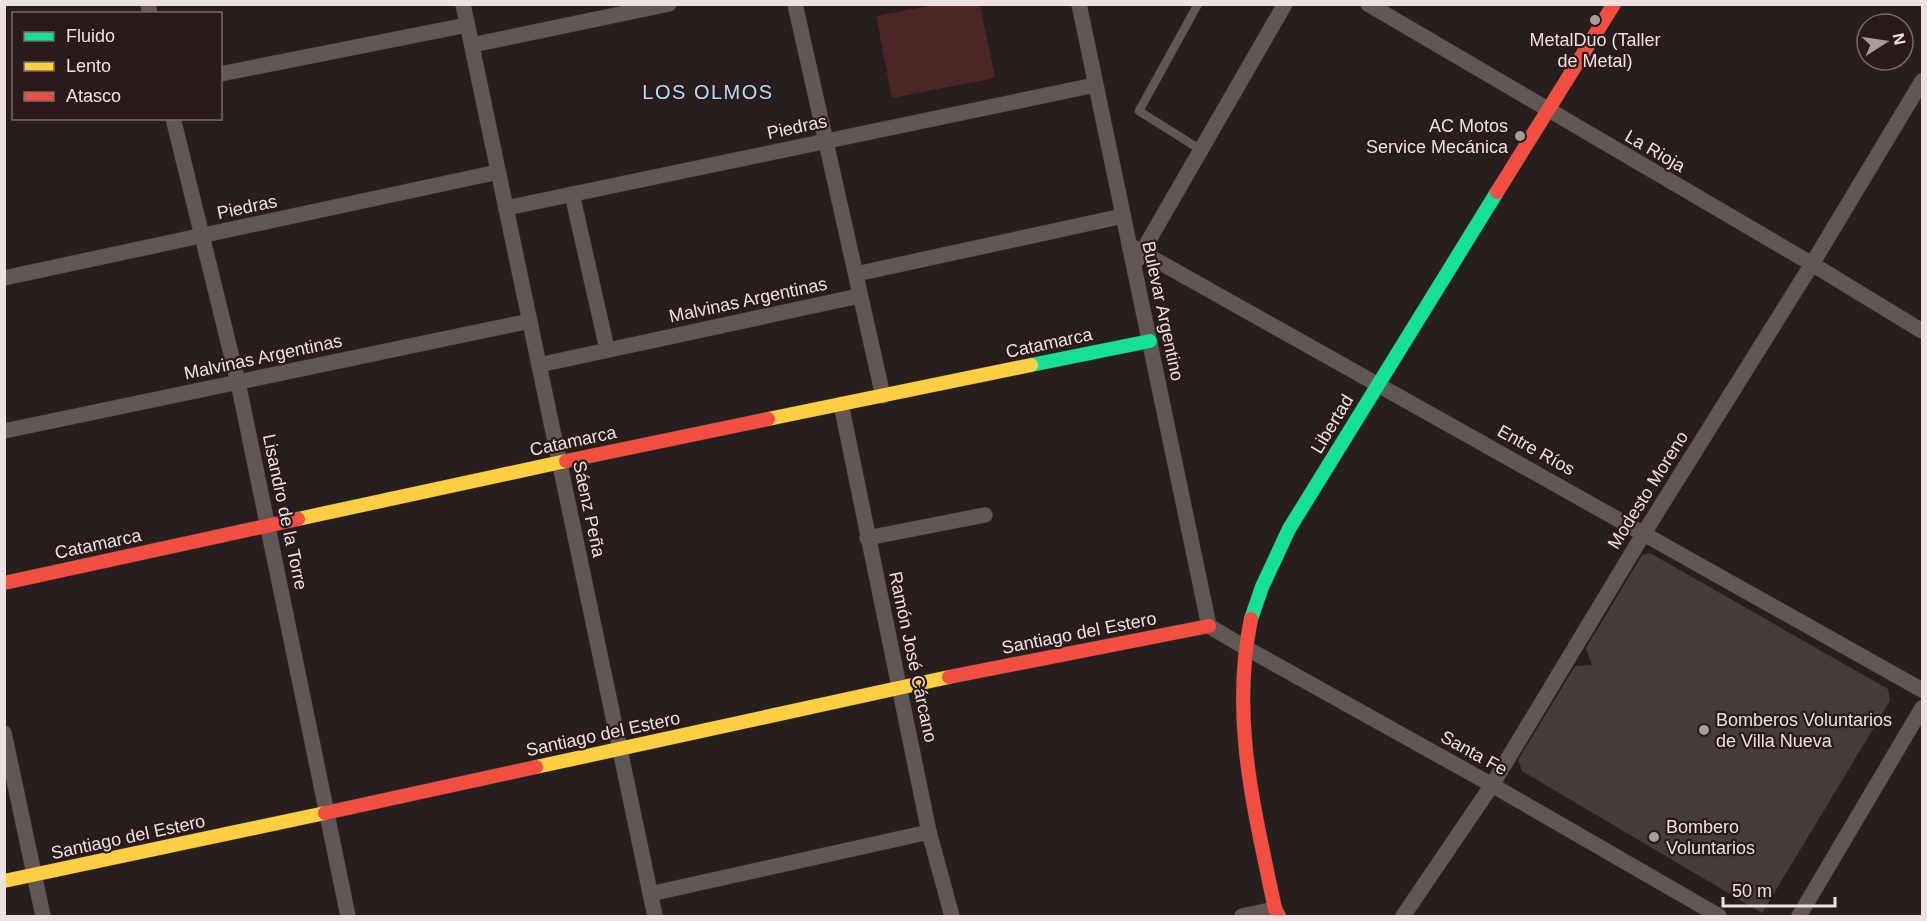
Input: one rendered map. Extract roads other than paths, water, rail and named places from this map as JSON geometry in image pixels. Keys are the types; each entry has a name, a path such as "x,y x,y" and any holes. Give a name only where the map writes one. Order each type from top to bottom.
{"street":[{"name":"Sáenz Peña","path":"463,4 655,916"},
{"path":"472,45 669,4"},
{"path":"795,4 883,396"},
{"name":"Bulevar Argentino","path":"1078,4 1123,216 1136,249 1134,267 1209,626"},
{"path":"1136,249 1201,150 1285,4"},
{"name":"La Rioja","path":"1368,4 1923,331"},
{"name":"Libertad","path":"1276,914 1244,748 1241,703 1245,648 1259,592 1276,553 1377,385 1614,4"},
{"path":"222,74 467,25"},
{"name":"Modesto Moreno","path":"1403,916 1492,785 1644,533 1923,81"},
{"name":"Piedras","path":"506,208 1095,85"},
{"name":"Lisandro de la Torre","path":"173,120 238,382 348,916"},
{"name":"Piedras","path":"4,278 498,172"},
{"path":"572,194 607,349"},
{"path":"856,274 1123,216"},
{"name":"Entre Ríos","path":"1136,249 1923,690"},
{"name":"Malvinas Argentinas","path":"539,365 859,296"},
{"name":"Malvinas Argentinas","path":"4,431 530,321"},
{"name":"Catamarca","path":"4,583 560,462 1150,341"},
{"name":"Ramón José Cárcano","path":"841,404 929,832 952,916"},
{"path":"867,538 985,515"},
{"name":"Santa Fe","path":"1209,626 1719,916"},
{"name":"Santiago del Estero","path":"4,881 900,687 1209,626"},
{"path":"1799,916 1923,708"},
{"path":"4,733 43,916"},
{"path":"650,894 929,832"},
{"path":"1242,916 1276,914"}],"lane":[{"path":"1198,4 1138,111 1201,150"}],"place":[{"name":"MetalDuo (Taller de Metal)","path":"1595,20"},
{"name":"AC Motos Service Mecánica","path":"1520,136"},
{"name":"Bomberos Voluntarios de Villa Nueva","path":"1704,730"},
{"name":"Bombero Voluntarios","path":"1654,837"}],"district":[{"name":"LOS OLMOS","path":"708,92"}]}
